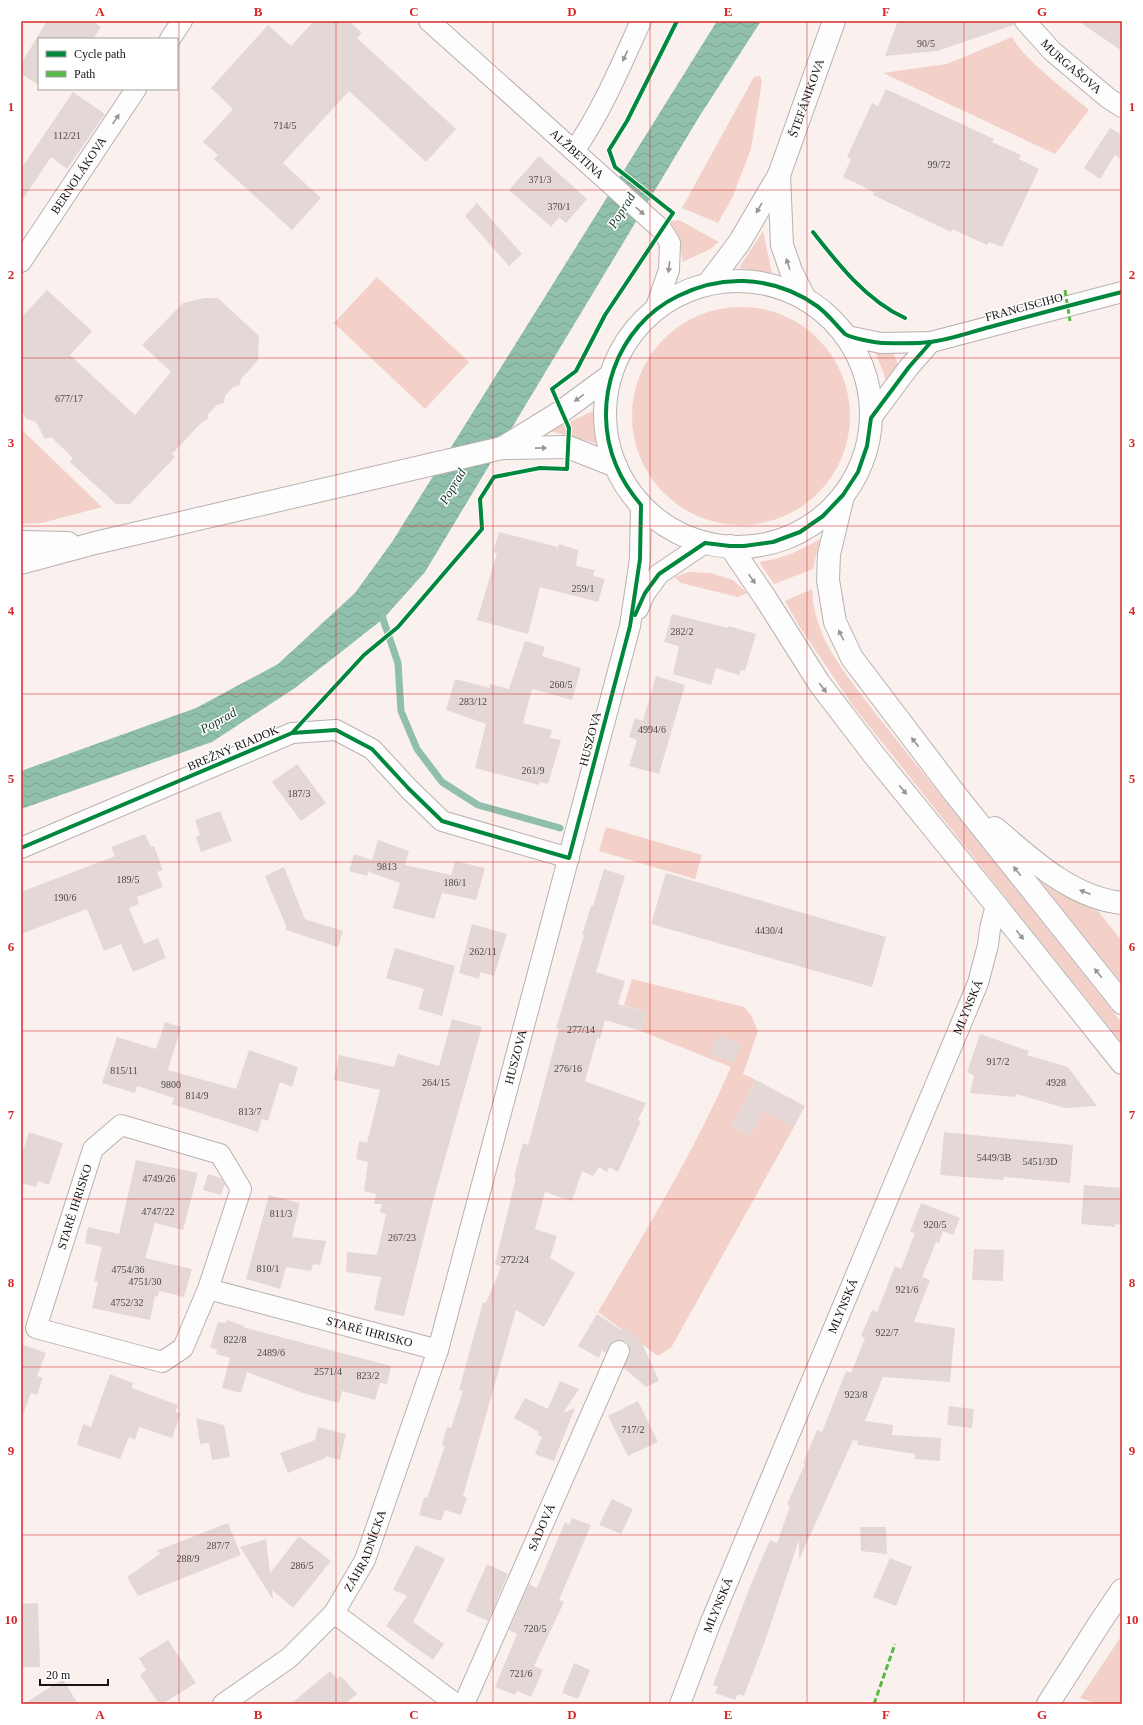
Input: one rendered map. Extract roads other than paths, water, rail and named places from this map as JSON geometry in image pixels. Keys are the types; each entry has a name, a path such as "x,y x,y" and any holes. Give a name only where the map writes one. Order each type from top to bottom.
{"main road":[{"name":"ŠTEFÁNIKOVA","path":"708,284 739,243 779,175 834,21"},
{"name":"ŠTEFÁNIKOVA","path":"779,175 782,245 791,271 805,299"},
{"path":"742,280 760,282 777,286 805,299 828,315 847,336 856,351 865,372 871,401 871,418 868,446 858,472 843,495 823,516 800,532 766,544 730,546 705,543 682,534 660,521 641,505 631,493 616,466 611,451 606,421 606,406 611,375 618,357 640,324 655,310 671,299 689,290 708,284 742,280"},
{"path":"502,448 562,411 611,375"},
{"path":"21,563 95,543 502,448 568,447 616,466"},
{"path":"843,495 829,554 828,580 834,622 852,658 956,795 1122,1003"},
{"path":"21,542 95,543"},
{"path":"730,546 766,599 819,683 874,755 1122,1063"},
{"path":"956,795 1034,861 1071,887 1109,902 1122,903"},
{"path":"1048,1704 1122,1590"}],"street":[{"path":"171,38 182,21"},
{"name":"ALŽBETINA","path":"429,21 662,230 670,243 669,270 655,310"},
{"path":"574,151 588,131 603,103 641,21"},
{"name":"MURGAŠOVA","path":"1025,21 1052,51 1108,98 1122,107"},
{"name":"BERNOLÁKOVA","path":"21,262 135,90"},
{"name":"FRANCISCIHO","path":"847,336 881,343 931,342 1122,292"},
{"path":"871,418 909,367 931,342"},
{"name":"HUSZOVA","path":"438,1350 630,626 640,559 641,505"},
{"name":"HUSZOVA","path":"630,626 645,593 659,574 705,543"},
{"name":"BREŽNÝ RIADOK","path":"21,848 292,733 336,730 372,749 409,789 442,821 569,858"},
{"name":"MLYNSKÁ","path":"680,1704 713,1616 978,983 996,905"},
{"name":"STARÉ IHRISKO","path":"121,1125 220,1154 241,1189 208,1289 183,1348 162,1362 29,1325 93,1148 121,1125"},
{"name":"STARÉ IHRISKO","path":"208,1289 438,1350"},
{"name":"ZÁHRADNÍCKA","path":"223,1704 289,1658 334,1613 365,1560 438,1350"},
{"name":"SADOVÁ","path":"464,1704 619,1351"},
{"path":"334,1613 456,1704"}],"water":[{"name":"Poprad","path":"717,21 761,21 699,117 425,572 383,619 295,688 212,742 21,809 21,771 196,708 278,664 355,593 392,542"}],"waterway":[{"path":"382,610 383,619 398,663 401,711 417,749 442,782 478,805 560,828"}]}
